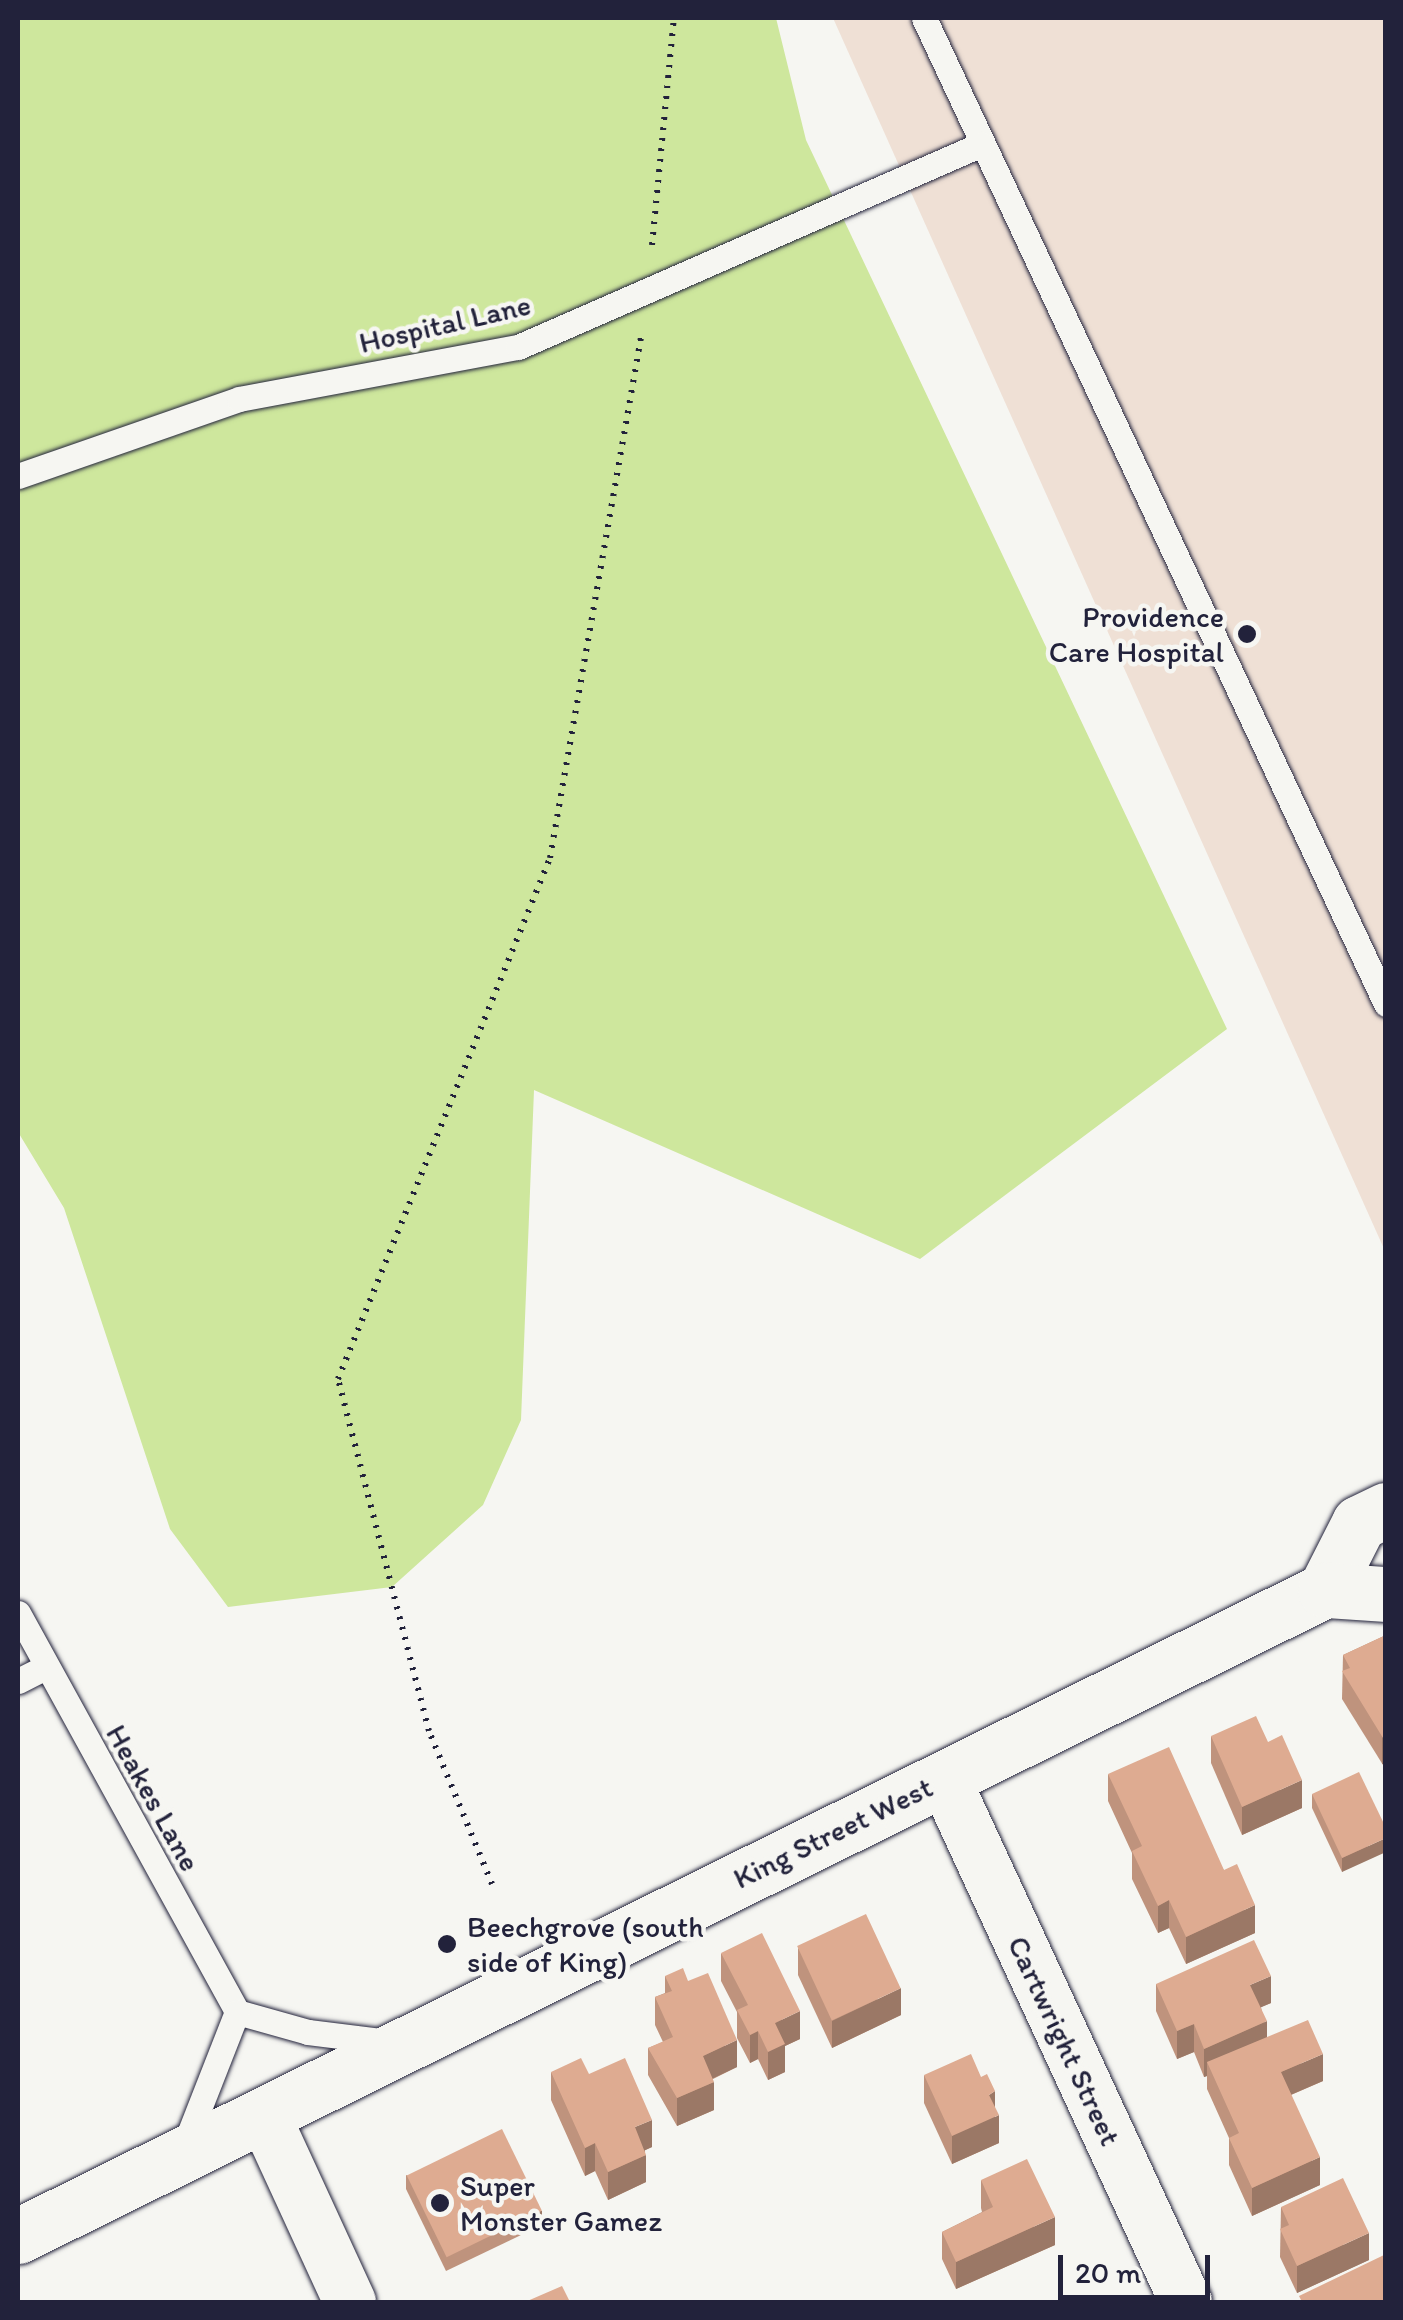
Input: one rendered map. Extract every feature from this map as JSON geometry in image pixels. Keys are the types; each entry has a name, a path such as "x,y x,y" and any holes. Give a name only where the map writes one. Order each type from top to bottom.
{"main road":[{"path":"1386,1510 1359,1523 1325,1590 1386,1594"},
{"name":"King Street West","path":"18,2236 1325,1590"}],"street":[{"name":"Cartwright Street","path":"944,1778 1186,2302"},
{"path":"264,2115 350,2302"}],"lane":[{"path":"924,18 1386,1004"},
{"name":"Hospital Lane","path":"18,476 239,399 518,347 648,294 982,144"},
{"name":"Heakes Lane","path":"18,1613 43,1668 237,2012"},
{"path":"18,1681 43,1668"},
{"path":"180,2156 237,2012 308,2032 404,2044"}],"path":[{"path":"492,1884 430,1731 338,1380 550,858 648,294 674,18"}],"shaded area":[{"name":"Providence Care Hospital","path":"833,18 1385,18 1385,1251"}],"green space":[{"path":"18,18 776,18 806,140 1227,1029 920,1259 534,1090 521,1420 483,1505 392,1587 228,1607 170,1529 64,1208 18,1132"}],"building":[{"path":"1386,1635 1383,1738 1342,1671 1350,1668 1343,1655"},
{"path":"1256,1716 1268,1742 1282,1735 1302,1780 1242,1807 1211,1736"},
{"path":"1169,1747 1224,1870 1237,1864 1255,1905 1186,1937 1169,1900 1158,1906 1132,1851 1142,1846 1108,1774"},
{"path":"1359,1772 1386,1828 1386,1838 1342,1858 1312,1794"},
{"path":"866,1914 901,1988 832,2020 797,1946"},
{"path":"762,1933 800,2011 775,2023 785,2044 768,2052 758,2031 750,2035 737,2010 748,2005 721,1953"},
{"path":"1254,1940 1271,1976 1250,1985 1267,2021 1204,2049 1194,2024 1177,2031 1156,1984"},
{"path":"683,1968 688,1981 708,1973 737,2040 703,2056 714,2082 677,2098 648,2048 673,2037 655,1997 672,1991 665,1976"},
{"path":"1308,2020 1323,2054 1281,2072 1320,2157 1252,2188 1229,2138 1239,2133 1207,2062"},
{"path":"971,2054 981,2077 987,2074 995,2091 989,2095 999,2115 952,2136 924,2075"},
{"path":"581,2058 589,2074 625,2058 652,2120 635,2127 646,2155 608,2172 595,2143 585,2148 551,2072"},
{"path":"502,2129 542,2211 447,2257 407,2175"},
{"path":"1027,2159 1055,2217 956,2262 942,2232 993,2207 981,2180"},
{"path":"1343,2178 1369,2233 1297,2266 1280,2229 1289,2225 1281,2207"},
{"path":"1384,2255 1386,2302 1302,2302 1299,2296"},
{"path":"562,2286 570,2302 525,2302"}],"place":[{"name":"Providence Care Hospital","path":"1247,634"},
{"name":"Beechgrove (south side of King)","path":"447,1944"},
{"name":"Super Monster Gamez","path":"440,2203"}]}
